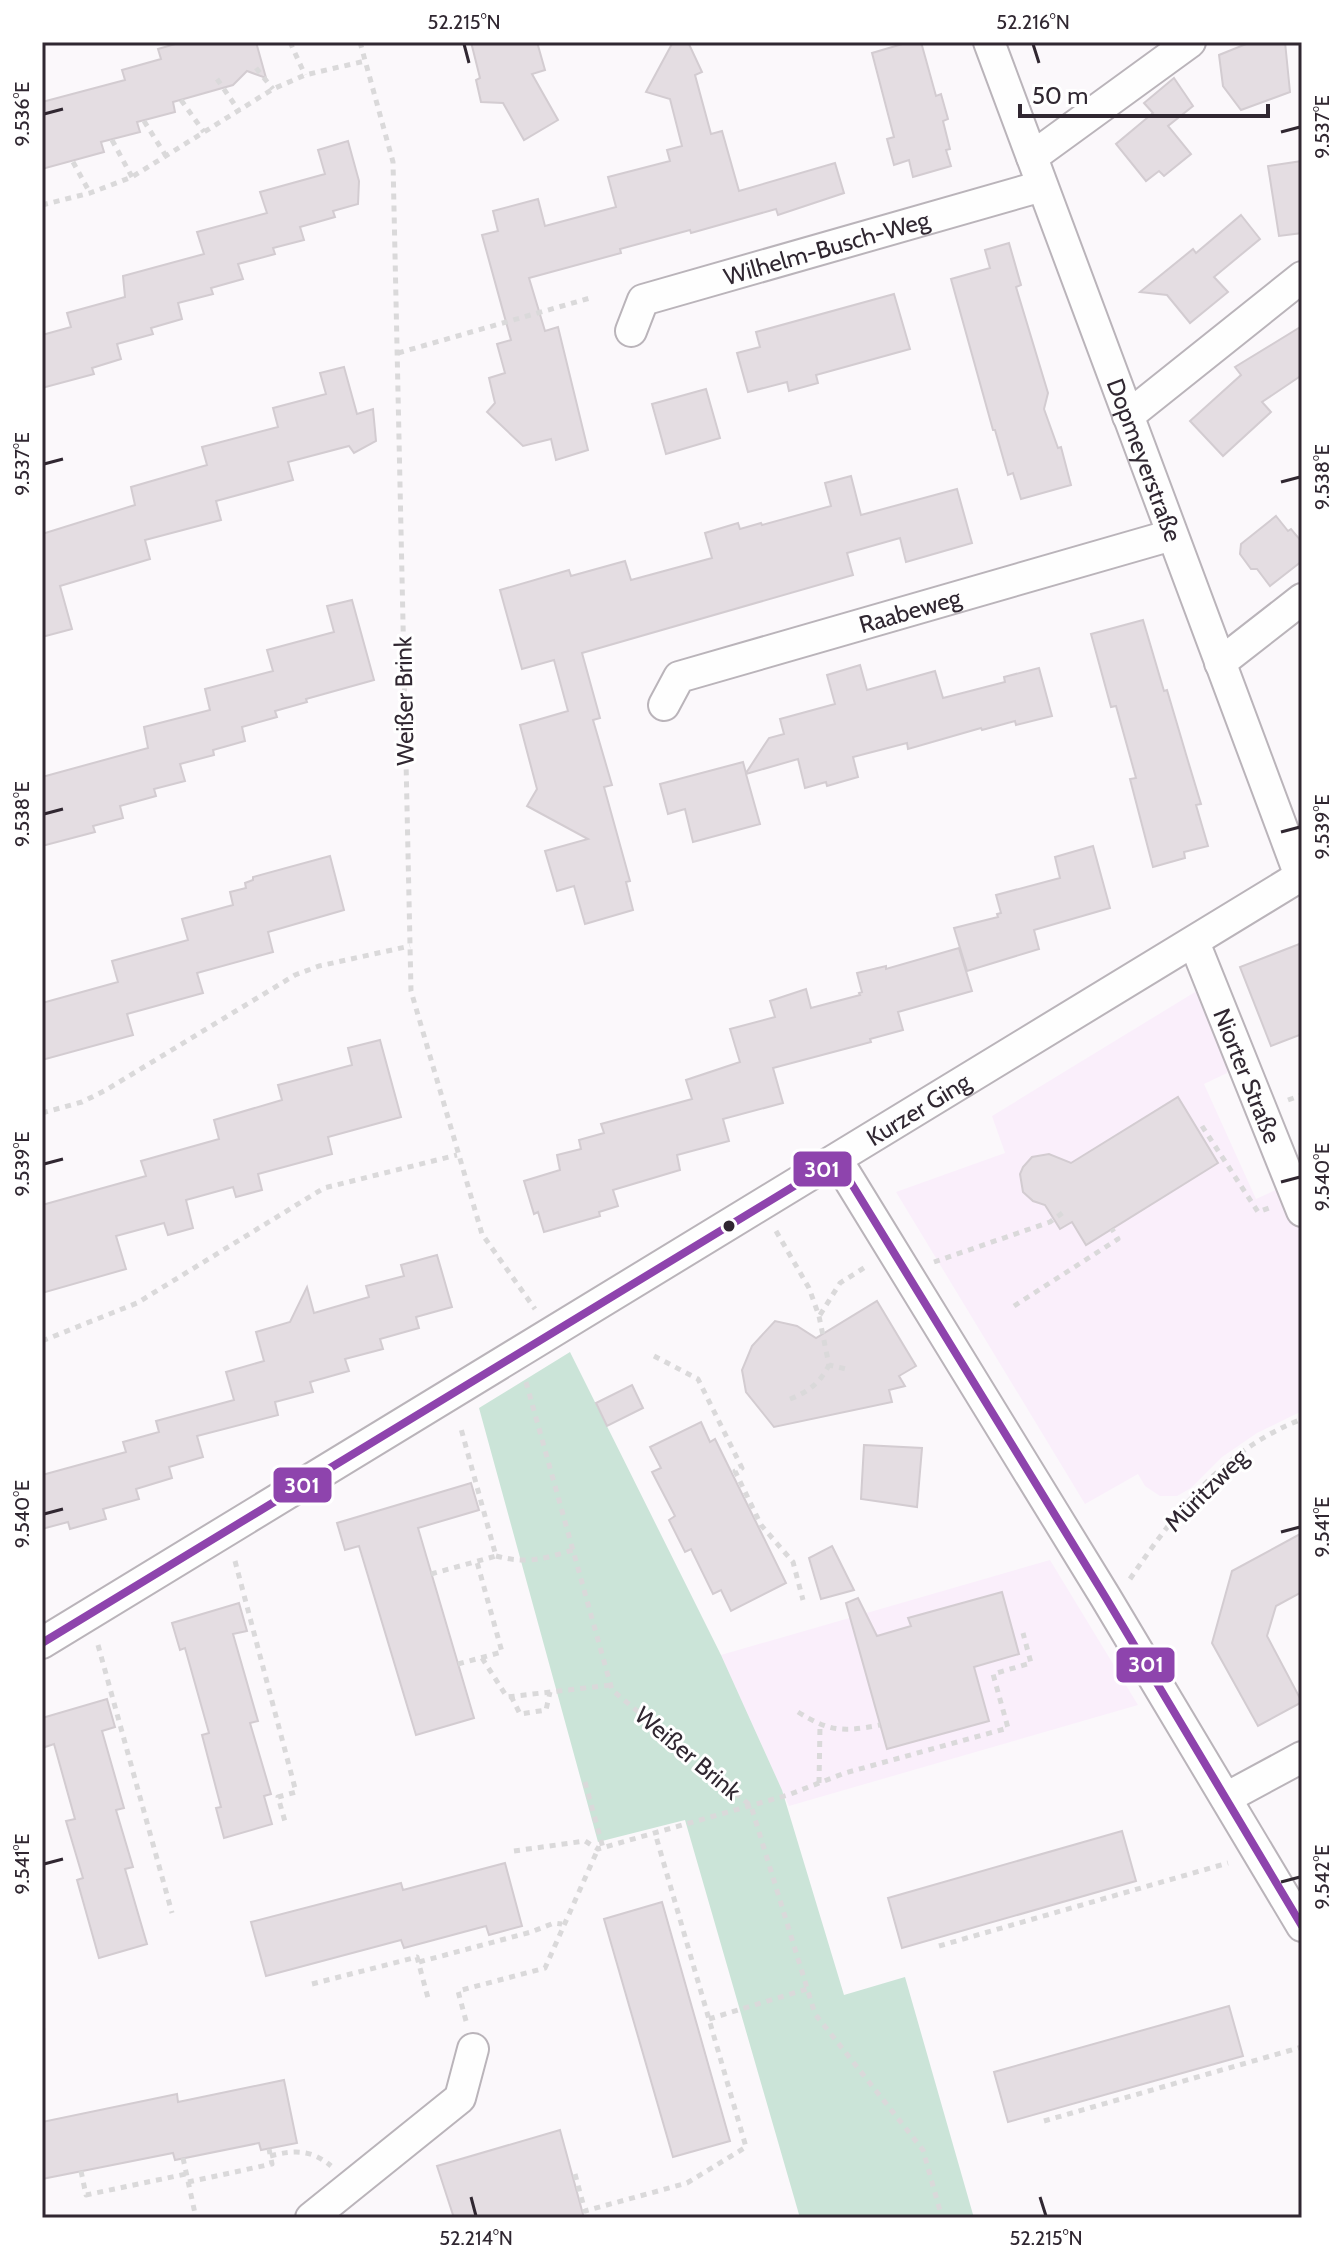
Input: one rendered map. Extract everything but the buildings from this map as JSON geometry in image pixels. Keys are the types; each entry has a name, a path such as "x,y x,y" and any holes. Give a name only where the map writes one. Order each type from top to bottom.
{"street":[{"name":"Dopmeyerstraße","path":"989,42 1301,876"},
{"path":"1032,157 1190,42"},
{"name":"Wilhelm-Busch-Weg","path":"631,331 643,300 1042,186"},
{"path":"1128,416 1302,277"},
{"name":"Raabeweg","path":"664,705 679,677 1172,535"},
{"path":"1220,663 1302,599"},
{"name":"Kurzer Ging","path":"42,1643 1301,876"},
{"name":"Niorter Straße","path":"1194,942 1299,1204"},
{"path":"837,1160 1302,1926"},
{"path":"1226,1798 1302,1757"},
{"path":"311,2218 460,2098 473,2049"}],"path":[{"path":"290,42 305,75"},
{"name":"Weißer Brink","path":"360,42 393,162 411,991 482,1234 551,1333"},
{"path":"42,205 90,193 132,177 273,89 305,75 365,61"},
{"path":"256,68 273,89"},
{"path":"217,79 239,111"},
{"path":"181,100 204,132"},
{"path":"144,121 166,156"},
{"path":"112,140 132,177"},
{"path":"73,162 90,193"},
{"path":"398,353 590,298"},
{"path":"42,1113 82,1102 106,1090 295,975 319,966 410,946"},
{"path":"1202,1126 1258,1212 1299,1204"},
{"path":"42,1341 137,1303 324,1188 457,1155"},
{"path":"933,1262 1050,1222 1065,1211"},
{"path":"772,1225 809,1288 819,1316 829,1365 817,1383 805,1393 790,1399"},
{"path":"1014,1306 1118,1239 1112,1229"},
{"path":"819,1316 840,1283 875,1261"},
{"name":"Weißer Brink","path":"518,1353 612,1690 751,1806 815,2014 923,2150 942,2218"},
{"path":"654,1356 698,1379 742,1468 735,1471 761,1525 793,1562 803,1600"},
{"path":"829,1365 846,1369"},
{"path":"458,1416 496,1556"},
{"name":"Müritzweg","path":"1128,1583 1170,1521 1223,1467 1269,1432 1302,1419"},
{"path":"431,1574 496,1556 515,1561 536,1561 573,1550"},
{"path":"233,1553 296,1792 278,1797 286,1825"},
{"path":"458,1664 502,1652 477,1562"},
{"path":"514,1851 585,1841 600,1849 751,1806 845,1773 1008,1728 993,1674 1031,1663 1023,1633"},
{"path":"96,1636 172,1913"},
{"path":"482,1658 507,1697 611,1685"},
{"path":"100,1682 108,1680"},
{"path":"511,1696 520,1714 546,1710 550,1692"},
{"path":"798,1712 833,1730 880,1725"},
{"path":"819,1783 820,1726"},
{"path":"473,2049 458,1991 545,1968 562,1924 600,1849 585,1782"},
{"path":"575,2174 585,2211 687,2183 746,2147 655,1833"},
{"path":"939,1946 1237,1861"},
{"path":"419,1962 554,1923 562,1924"},
{"path":"312,1984 417,1957 428,1998"},
{"path":"709,2019 807,1989"},
{"path":"1044,2121 1302,2047"},
{"path":"188,2182 272,2164 269,2152 304,2151 325,2160 335,2169"},
{"path":"183,2158 196,2218"},
{"path":"81,2171 86,2195 186,2174"}],"shaded area":[{"path":"1200,989 1230,1063 1227,1073 1204,1084 1256,1199 1280,1188 1302,1237 1302,1411 1257,1433 1222,1457 1191,1488 1177,1496 1160,1496 1145,1486 1138,1474 1085,1504 896,1192 1005,1153 992,1116"},
{"path":"1050,1560 1138,1705 789,1806 721,1655"}],"green space":[{"path":"570,1352 721,1655 782,1790 844,1995 905,1977 974,2218 800,2218 685,1820 598,1842 479,1408"}],"transit line":[{"name":"301","path":"42,1643 837,1160 1106,1598 1302,1926"}]}
